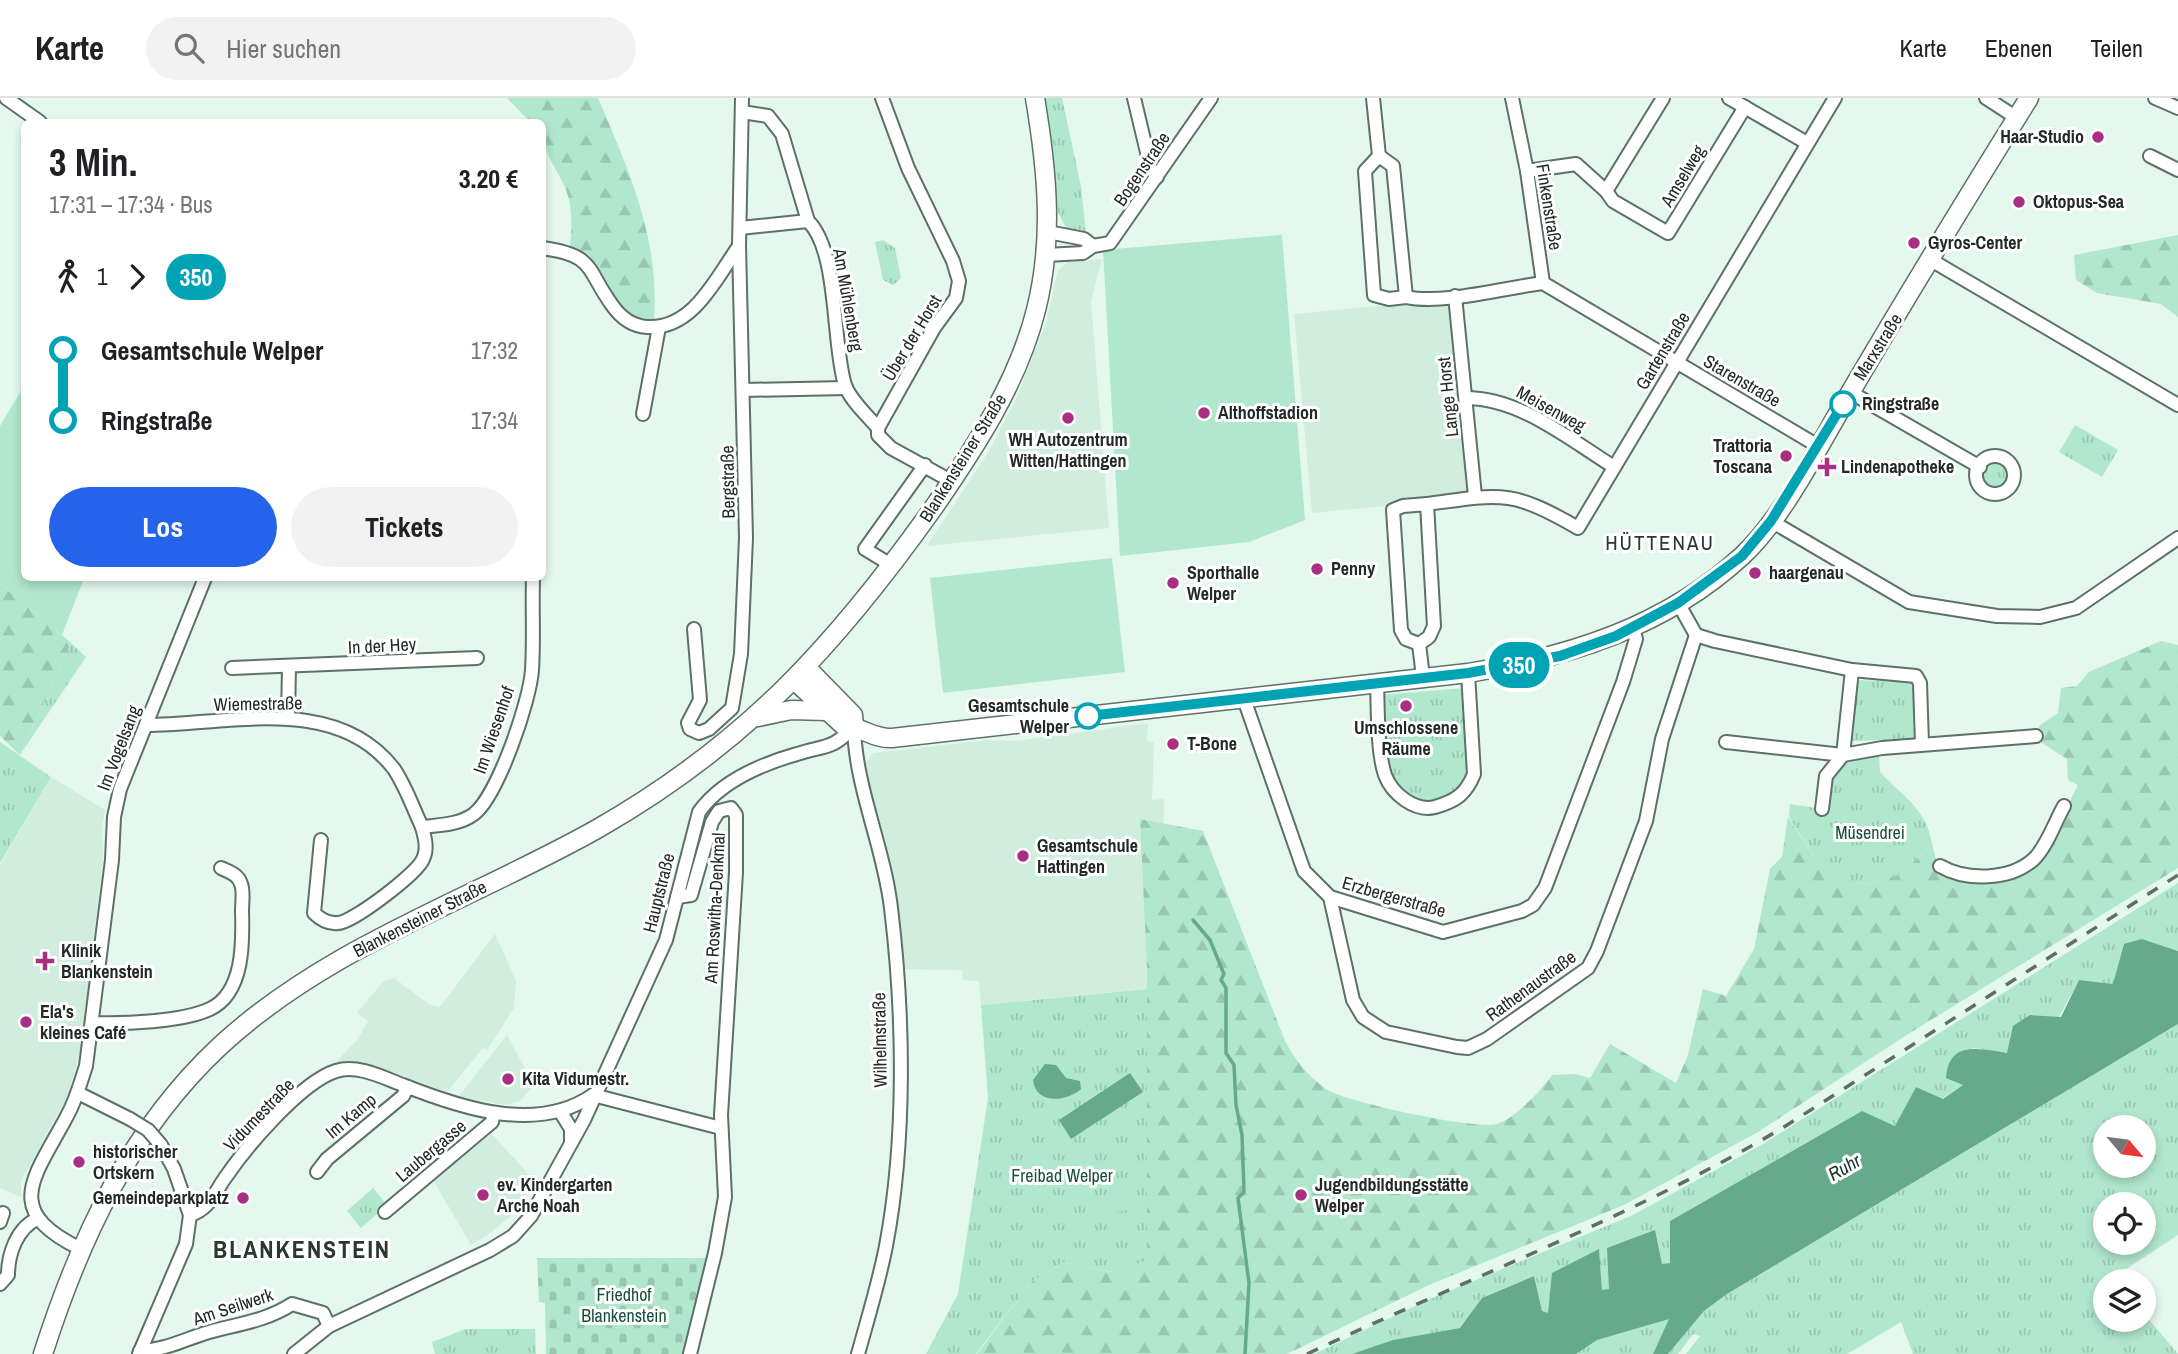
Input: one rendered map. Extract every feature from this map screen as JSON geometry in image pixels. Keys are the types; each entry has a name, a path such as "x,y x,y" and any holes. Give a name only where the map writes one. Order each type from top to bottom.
{"main road":[{"name":"Blankensteiner Straße","path":"43,1354 81,1248 132,1149 194,1072 253,1018 301,983 351,953 594,831 637,805 712,754 757,717 846,625 951,481 997,408 1032,327 1048,232 1045,169 1035,98"},
{"name":"Marxstraße","path":"800,674 827,711 844,726 854,726 876,737 892,738 1468,673 1560,656 1633,628 1678,603 1742,556 1771,521 2029,98"},
{"path":"800,674 853,715 854,726"},
{"path":"757,717 791,710 827,711"}],"street":[{"path":"6,98 36,119"},
{"name":"Bergstraße","path":"694,629 700,700 688,723 690,729 699,733 709,729 732,708 738,680 746,538 739,246 742,98"},
{"name":"Über der Horst","path":"878,428 934,328 956,298 959,281 953,261 892,130 882,98"},
{"path":"1134,98 1151,169 1157,177"},
{"name":"Bogenstraße","path":"1046,255 1083,253 1093,246 1110,243 1210,98"},
{"path":"1373,98 1379,156 1393,166 1406,297"},
{"name":"Finkenstraße","path":"1512,98 1527,171 1543,283"},
{"path":"1606,191 1663,98"},
{"path":"1729,98 1807,143"},
{"name":"Gartenstraße","path":"1475,496 1512,497 1528,501 1578,528 1835,98"},
{"path":"1986,98 2017,118"},
{"path":"2155,98 2178,108"},
{"name":"Amselweg","path":"1527,171 1576,164 1606,191 1613,201 1668,233 1745,107"},
{"name":"Am Mühlenberg","path":"742,112 768,116 782,134 808,221 815,228 827,265 846,388 878,428"},
{"path":"1379,156 1371,160 1365,179 1374,295 1390,299 1406,297 1418,300 1543,283"},
{"path":"2150,156 2178,170"},
{"path":"740,228 808,221"},
{"path":"1048,232 1084,239 1093,246"},
{"path":"546,249 564,251 581,259 595,273 611,305 633,326 659,327 682,320 696,307 739,246"},
{"path":"1931,260 2178,405"},
{"name":"Starenstraße","path":"1543,283 1818,446"},
{"name":"Lange Horst","path":"1455,296 1475,496"},
{"path":"643,414 659,327"},
{"path":"743,390 846,388"},
{"path":"1850,392 1980,467"},
{"name":"Meisenweg","path":"1466,398 1487,398 1510,404 1614,467"},
{"path":"878,428 881,440 891,448 951,481"},
{"name":"Blankensteiner Straße","path":"891,565 865,549 925,465"},
{"path":"1419,644 1406,639 1401,630 1393,510 1475,496"},
{"path":"1419,644 1429,637 1434,626 1427,504"},
{"path":"1771,521 1909,601 1997,616 2040,617 2076,608 2178,538"},
{"name":"Im Vogelsang","path":"37,1219 31,1204 31,1183 78,1093 92,1023 115,807 204,581"},
{"name":"Im Wiesenhof","path":"422,827 450,823 471,816 485,803 494,786 532,672 533,581"},
{"path":"1678,603 1696,635 1852,670 1916,676 1920,683 1922,744"},
{"name":"Erzbergerstraße","path":"1244,699 1304,871 1330,897 1443,932 1477,926 1533,905 1556,863 1623,682 1636,639 1633,628"},
{"name":"Rathenaustraße","path":"1330,897 1353,1000 1363,1017 1379,1030 1468,1048 1487,1039 1554,993 1587,968 1597,951 1646,821 1661,739 1696,635"},
{"path":"1419,644 1423,677"},
{"name":"In der Hey","path":"232,668 477,658"},
{"path":"288,718 289,667"},
{"path":"1822,809 1826,776 1843,755 1852,670"},
{"path":"1377,683 1385,776 1407,802 1428,809 1455,802 1468,789 1474,774 1468,673"},
{"name":"Wiemestraße","path":"145,725 288,718 327,724 367,744 394,770 422,827"},
{"name":"Hauptstraße","path":"294,1354 329,1326 490,1250 513,1236 531,1216 571,1146 666,940 699,812 712,796 729,784 782,758 834,746 854,726"},
{"name":"Wilhelmstraße","path":"854,726 855,753 891,905 900,1060 892,1209 886,1247 858,1354"},
{"path":"1726,742 1843,755 1922,744 2036,736"},
{"path":"1940,866 1955,874 1983,877 2021,867 2035,858 2064,806"},
{"name":"Am Roswitha-Denkmal","path":"677,897 691,895 712,822 719,811 731,808 736,815 736,872 721,1128 725,1174 723,1218 690,1354"},
{"path":"321,841 314,913 322,920 339,923 348,920 418,868 425,852 422,827"},
{"path":"92,1023 190,1014 211,1009 226,998 235,982 243,940 242,884 234,873 221,868"},
{"name":"Vidumestraße","path":"190,1215 202,1211 239,1161 298,1097 321,1078 337,1071 350,1069 367,1072 456,1105 494,1113 560,1111 577,1107 593,1096"},
{"name":"Im Kamp","path":"317,1172 327,1159 403,1096 408,1087"},
{"path":"78,1093 148,1130 161,1144 174,1169 190,1215 186,1244 139,1352"},
{"path":"593,1096 711,1128 721,1128"},
{"path":"560,1111 571,1129 571,1146"},
{"name":"Laubergasse","path":"385,1212 492,1122 494,1113"},
{"path":"4,1272 21,1230 37,1219 49,1233 81,1248"},
{"name":"Am Seilwerk","path":"139,1352 161,1350 209,1332 245,1325 292,1304 323,1314 329,1326"}],"shaded area":[{"path":"1102,259 1091,301 1109,528 927,546 989,451 1015,401 1046,323 1058,270 1068,262"},
{"path":"1451,299 1470,498 1312,513 1294,314"},
{"name":"Gesamtschule Hattingen","path":"1148,723 1147,741 1154,743 1152,800 1164,799 1154,988 981,1005 979,981 963,980 962,970 904,969 899,918 865,765 873,753 987,740 1016,741"},
{"name":"Klinik Blankenstein","path":"51,777 105,810 102,828 103,857 81,1049 68,1095 21,1181 21,1197 0,1188 0,865"},
{"path":"495,934 516,981 514,1008 487,1050 483,1048 447,1092 375,1065 336,1062 358,1039 368,1021 357,1013 383,982 394,978 430,1005 440,1007"},
{"path":"507,1035 534,1085 520,1101 505,1105 459,1096"},
{"name":"ev. Kindergarten Arche Noah","path":"492,1134 533,1179 513,1214 471,1245 433,1180"}],"green space":[{"path":"507,98 598,98 631,180 647,235 655,292 654,323 641,320 624,309 597,267 570,246 569,200 546,149 546,119 527,119"},
{"path":"1042,98 1062,98 1081,186 1086,234 1067,230 1058,212"},
{"name":"Althoffstadion","path":"1282,235 1305,520 1249,542 1120,556 1103,250"},
{"path":"2178,235 2178,317 2161,304 2097,293 2076,280 2074,255"},
{"path":"883,240 895,248 901,278 893,285 883,280 875,242"},
{"path":"21,391 21,581 83,581 62,635 71,643 0,584 0,426"},
{"path":"2075,425 2118,450 2102,477 2059,452"},
{"path":"1995,461 2005,465 2009,475 2005,485 1995,489 1985,485 1981,475 1985,465"},
{"path":"1112,558 1125,672 943,693 930,578"},
{"path":"0,584 71,643 20,755 0,736"},
{"path":"2161,641 2178,645 2178,868 1905,1036 1758,1132 1624,1205 1429,1285 1287,1354 977,1354 1031,1282 1064,1262 1114,1272 1147,1260 1147,967 1140,819 1203,831 1285,1041 1302,1067 1319,1084 1338,1094 1383,1107 1464,1123 1497,1124 1520,1110 1552,1075 1575,1074 1590,1078 1610,1044 1676,1083 1688,1055 1703,989 1726,996 1754,949 1770,869 1782,857 1788,817 1819,864 1866,885 1901,874 1932,844 1940,874 1970,880 1995,881 2014,875 2030,865 2054,832 2078,785 2068,780 2067,759 2039,741 2039,726 2058,713 2061,688 2077,686 2089,672"},
{"path":"71,643 86,657 20,755"},
{"path":"1855,680 1912,682 1918,728 1914,739 1851,741"},
{"path":"1465,688 1472,774 1466,788 1429,805 1405,797 1389,772 1380,695"},
{"path":"0,742 51,777 0,863"},
{"name":"Müsendrei","path":"1879,756 1880,772 1919,812 1932,844 1901,874 1866,885 1819,864 1789,817 1790,804 1822,809 1829,781 1844,761"},
{"path":"2178,883 2178,951 2142,939 2113,984 2079,980 2059,1017 2030,1015 2007,1053 1972,1048 1963,1085 1942,1099 1916,1087 1895,1126 1862,1111 1670,1221 1671,1262 1662,1265 1654,1230 1609,1289 1602,1291 1599,1250 1548,1313 1542,1312 1534,1276 1482,1298 1461,1328 1393,1340 1352,1354 1314,1354 1430,1299 1633,1215 1763,1144"},
{"name":"Freibad Welper","path":"1147,989 1147,1261 1114,1272 1064,1262 1031,1282 976,1354 926,1354 958,1294 988,1098 981,1005"},
{"path":"2178,1024 2178,1235 2156,1249 2156,1192 2093,1192 2093,1255 2148,1255 2126,1269 2093,1269 2093,1332 2156,1332 2156,1328 2178,1354 1913,1354 1901,1322 1847,1354 1686,1354 1700,1336 1693,1334 1678,1354 1668,1354 1704,1311 1727,1294"},
{"path":"373,1188 387,1205 361,1228 347,1211"},
{"path":"1134,1190 1138,1208 1107,1214 1104,1196"},
{"name":"Friedhof Blankenstein","path":"537,1258 710,1258 685,1354 546,1354 545,1303 539,1302"},
{"path":"1670,1318 1653,1354 1576,1354 1596,1340"},
{"path":"466,1329 535,1329 536,1354 435,1354 432,1342"}],"water":[{"name":"Ruhr","path":"2142,939 2178,951 2178,1024 1727,1294 1704,1311 1668,1354 1653,1354 1669,1319 1597,1340 1576,1354 1352,1354 1393,1340 1460,1328 1482,1298 1534,1276 1542,1311 1548,1313 1552,1273 1599,1249 1602,1290 1609,1289 1607,1248 1655,1230 1662,1264 1670,1263 1670,1221 1862,1111 1895,1126 1916,1087 1943,1099 1963,1085 1946,1078 1948,1066 1959,1052 1976,1049 2007,1053 2013,1026 2030,1015 2061,1017 2079,980 2113,984 2124,944"},
{"path":"1045,1064 1056,1065 1066,1078 1080,1081 1081,1089 1068,1097 1052,1099 1040,1094 1033,1080"},
{"path":"1130,1073 1143,1092 1071,1139 1059,1120"}],"waterway":[{"path":"1193,920 1210,940 1224,974 1221,980 1226,988 1226,1053 1234,1065 1236,1105 1242,1135 1244,1192 1238,1198 1249,1283 1245,1354"}],"railway":[{"path":"1307,1354 1609,1219 1727,1160 1784,1127 2178,875"}],"bus line":[{"name":"350","path":"1088,716 1468,673 1560,656 1616,636 1678,603 1726,569 1756,542 1807,466 1843,404"}],"place":[{"name":"Haar-Studio","path":"2098,137"},
{"name":"Oktopus-Sea","path":"2019,202"},
{"name":"Gyros-Center","path":"1914,243"},
{"name":"Ringstraße","path":"1843,404"},
{"name":"Althoffstadion","path":"1204,413"},
{"name":"WH Autozentrum Witten/Hattingen","path":"1068,418"},
{"name":"Trattoria Toscana","path":"1786,456"},
{"name":"Lindenapotheke","path":"1827,467"},
{"name":"Penny","path":"1317,569"},
{"name":"haargenau","path":"1755,573"},
{"name":"Sporthalle Welper","path":"1173,583"},
{"name":"Umschlossene Räume","path":"1406,706"},
{"name":"Gesamtschule Welper","path":"1088,716"},
{"name":"T-Bone","path":"1173,744"},
{"name":"Gesamtschule Hattingen","path":"1023,856"},
{"name":"Klinik Blankenstein","path":"45,961"},
{"name":"Ela's kleines Café","path":"26,1022"},
{"name":"Kita Vidumestr.","path":"508,1079"},
{"name":"historischer Ortskern","path":"79,1162"},
{"name":"ev. Kindergarten Arche Noah","path":"483,1195"},
{"name":"Jugendbildungsstätte Welper","path":"1301,1195"},
{"name":"Gemeindeparkplatz","path":"243,1198"}],"district":[{"name":"HÜTTENAU","path":"1660,543"},
{"name":"BLANKENSTEIN","path":"302,1250"}]}
